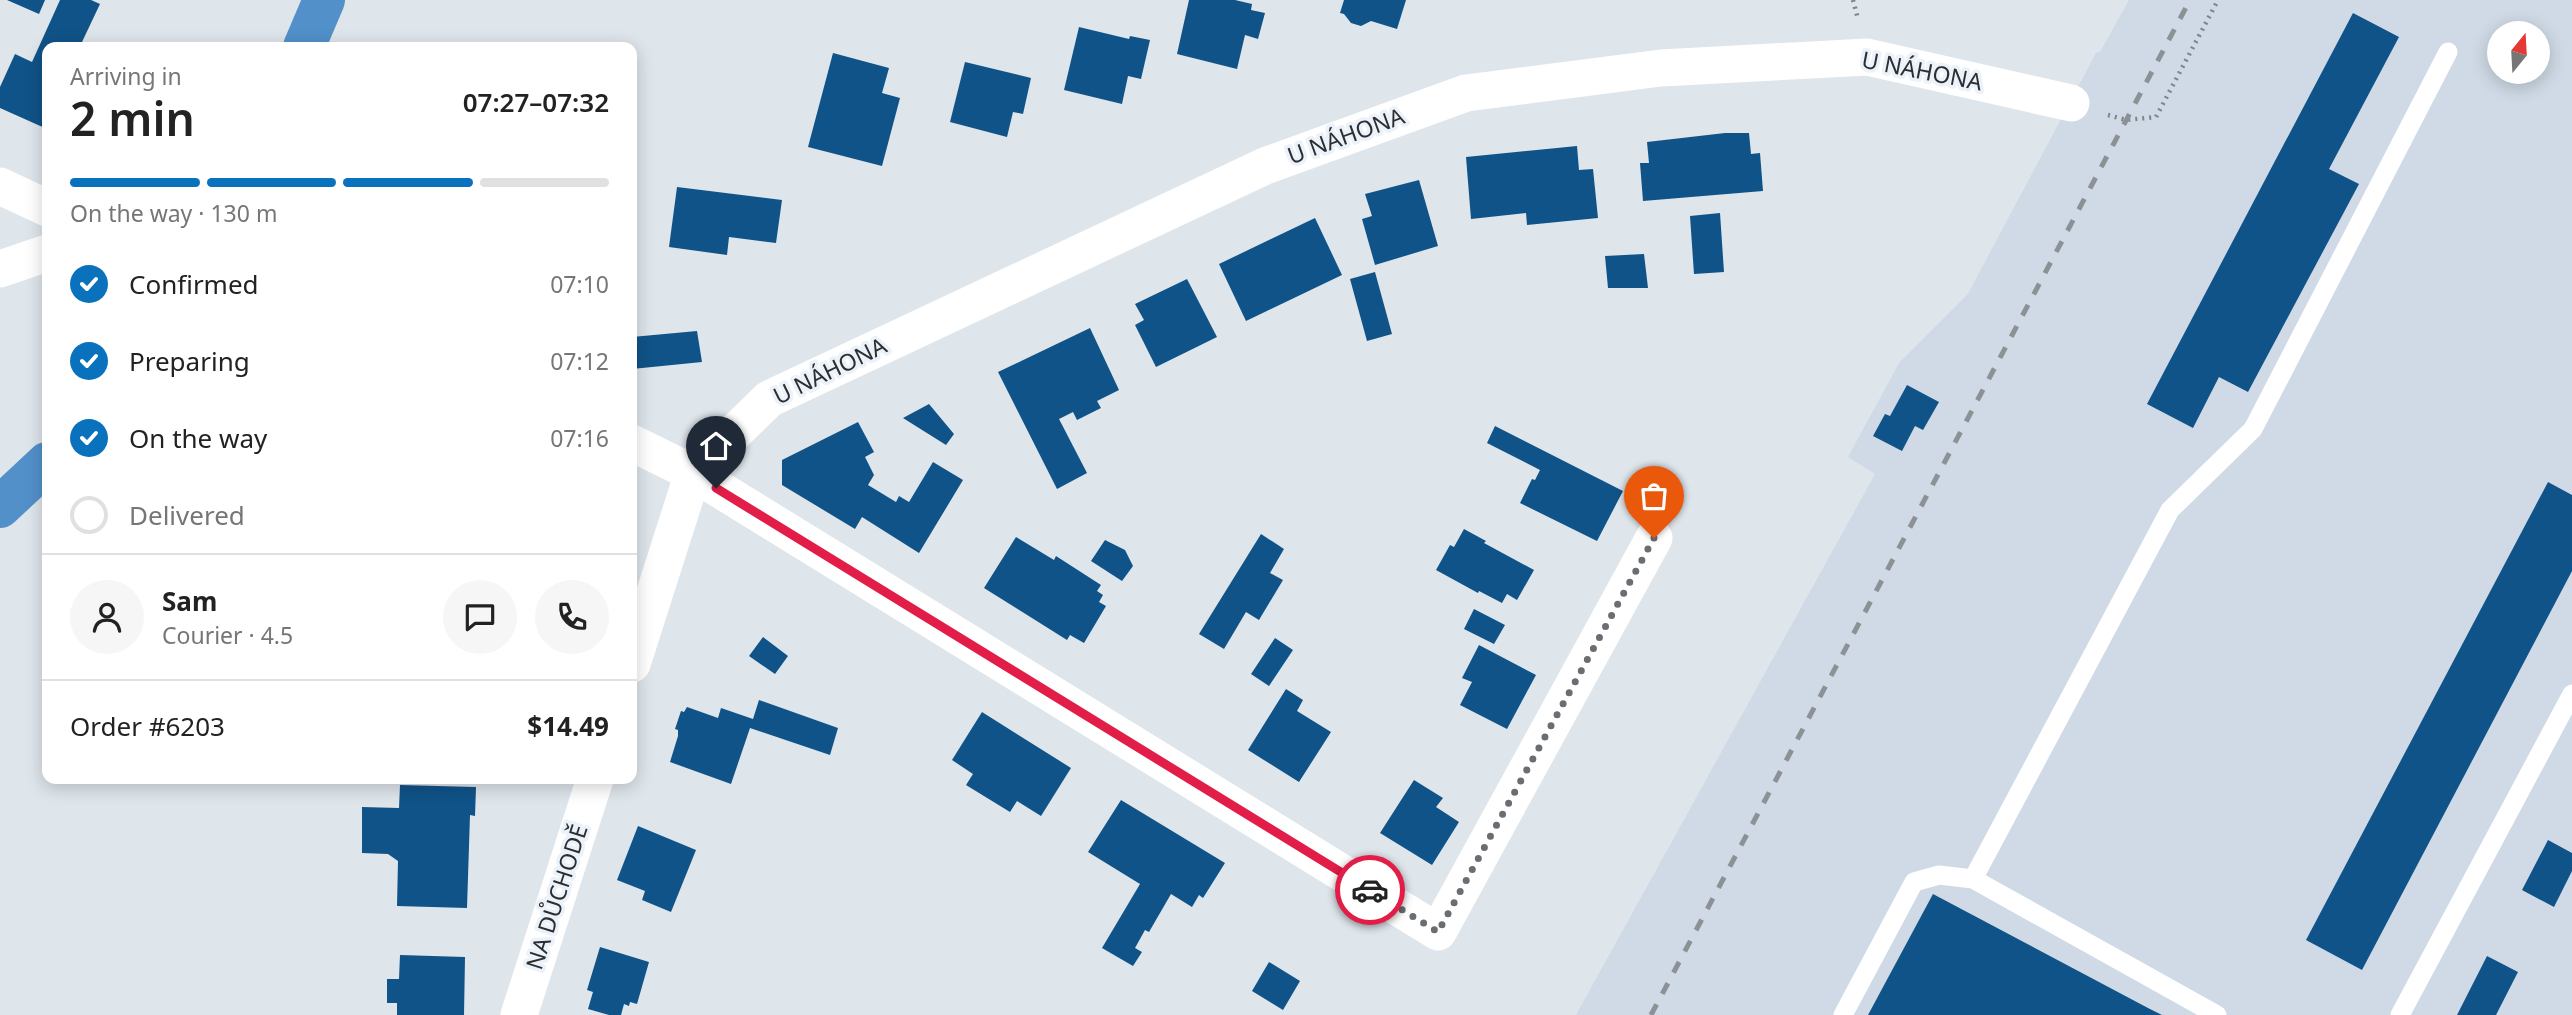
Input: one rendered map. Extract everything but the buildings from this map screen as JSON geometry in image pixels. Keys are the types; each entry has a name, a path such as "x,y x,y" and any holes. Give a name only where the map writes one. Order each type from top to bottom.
{"street":[{"name":"U NÁHONA","path":"693,473 769,399 1265,166 1466,93 1661,68 1867,57 2071,103"},
{"path":"0,186 42,206"},
{"path":"0,269 42,255"},
{"path":"637,445 693,473 1438,932 1654,538"},
{"path":"637,648 693,473"},
{"name":"NA DŮCHODĚ","path":"519,1015 593,784"}],"lane":[{"path":"1973,879 2170,510 2253,429 2448,52"},
{"path":"2400,1015 2572,694"},
{"path":"1843,1015 1914,882 1939,875 1973,879 2217,1015"}],"path":[{"path":"2071,103 2126,120 2156,117 2218,0"}],"shaded area":[{"path":"2129,0 2572,0 2572,1015 1576,1015 1875,474 1848,457 1899,363 1968,294 2096,53 2100,52"}],"waterway":[{"path":"306,42 324,0"},
{"path":"0,507 42,468"}],"railway":[{"path":"1651,1015 2190,0"}],"way so far":[{"path":"1370,890 1438,932 1654,538"}],"route":[{"path":"716,488 1370,890"}]}
